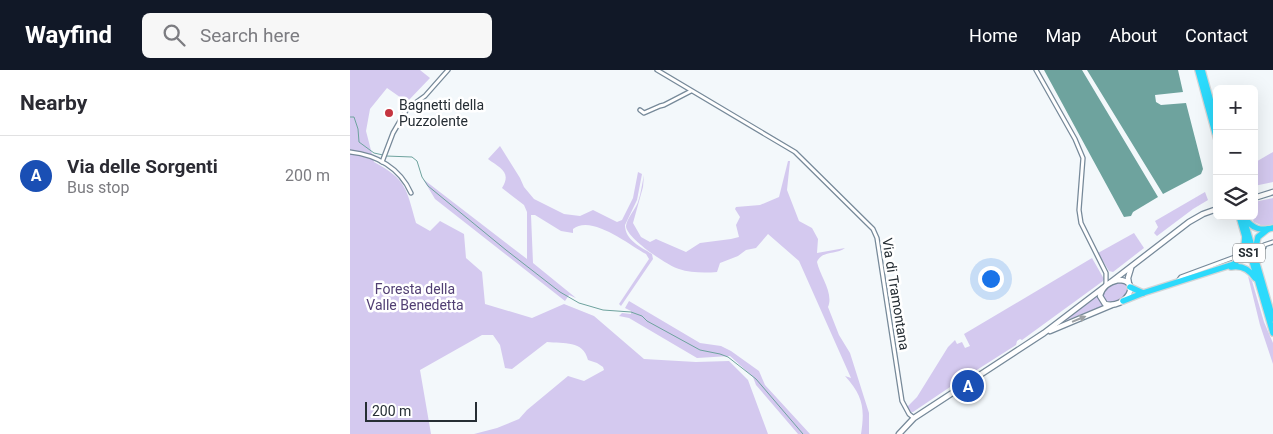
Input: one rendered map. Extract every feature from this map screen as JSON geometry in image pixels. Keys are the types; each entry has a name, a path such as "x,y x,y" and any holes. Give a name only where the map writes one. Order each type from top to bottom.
{"highway":[{"path":"1198,70 1214,130"},
{"path":"1202,70 1213,110"},
{"name":"SS1","path":"1240,220 1273,333"},
{"name":"SS1","path":"1245,220 1273,319"},
{"path":"1247,220 1255,228 1271,228"},
{"path":"1256,260 1256,241 1261,234 1271,228"},
{"path":"1229,267 1242,258 1245,237"},
{"path":"1123,301 1175,283 1229,267 1239,266 1247,270 1254,277 1260,289"},
{"path":"1130,286 1143,293"}],"main road":[{"path":"1258,197 1273,192"},
{"path":"898,434 914,418 1044,333 1197,216 1213,211"},
{"path":"1044,333 1123,301 1129,296 1128,272 1132,266"},
{"path":"1111,282 1121,280 1130,286"},
{"path":"1104,287 1100,296 1102,301 1107,305 1114,305"}],"street":[{"path":"382,162 393,133 406,109 425,96 448,70"},
{"name":"Via di Tramontana","path":"657,70 800,157 873,230 877,238 902,401 909,414 914,418"},
{"path":"1036,70 1075,139 1083,158 1079,210 1081,223 1106,273 1112,277 1118,276"},
{"path":"640,110 644,114 691,91"},
{"path":"350,152 382,162 402,176 411,193"},
{"path":"1264,247 1264,245 1273,242"},
{"path":"1175,283 1181,277 1234,257"},
{"path":"1104,287 1106,273"}],"green space":[{"name":"Foresta della Valle Benedetta","path":"350,70 420,70 430,78 407,102 387,88 370,109 366,131 374,162 393,174 404,186 416,223 430,231 440,221 464,234 466,258 482,272 485,304 532,318 564,304 594,316 644,359 696,362 729,361 748,380 768,434 474,434 497,428 519,419 568,376 584,381 604,370 597,363 588,360 586,354 577,346 566,343 547,342 512,369 505,368 500,345 493,335 482,335 420,370 431,434 350,434"},
{"path":"500,146 524,187 534,199 564,214 580,216 593,210 617,222 622,220 633,198 638,172 642,174 637,200 625,225 631,239 652,254 653,259 621,306 619,304 649,259 646,254 610,232 589,225 581,225 573,229 573,233 561,231 535,215 531,215 533,263 576,298 569,295 565,301 435,199 423,179 527,259 527,212 524,205 502,188 505,183 505,174 488,159"},
{"path":"1273,152 1273,182 1258,185 1258,161"},
{"path":"788,161 790,161 787,190 799,221 812,228 818,239 817,253 845,248 822,256 817,262 828,290 828,307 839,335 850,353 869,413 869,434 861,434 863,417 859,396 845,376 851,378 799,261 768,234 756,248 746,250 738,256 720,263 717,272 698,272 679,269 657,257 633,237 626,226 638,202 644,175 643,187 633,223 641,237 650,242 656,239 686,252 700,243 739,237 736,225 740,217 735,209 736,207 760,205 779,197"},
{"path":"1205,192 1208,200 1157,236 1154,233 1158,227 1155,221"},
{"path":"1273,198 1273,224 1265,227 1253,220 1258,220 1258,201"},
{"path":"1134,233 1144,248 1113,272 1109,271 1098,253"},
{"path":"1092,258 1104,279 1103,281 1022,340 1017,341 1016,345 911,412 907,407 917,397 948,347 955,340 957,344 962,342 965,348 970,346 964,334"},
{"path":"1248,276 1252,281 1264,322 1273,343 1273,364 1260,325"},
{"path":"1117,282 1124,282 1128,288 1127,293 1116,301 1104,300 1102,297 1104,291"},
{"path":"1098,296 1103,306 1064,321"},
{"path":"629,301 700,343 721,346 731,351 759,371 765,385 810,434 798,434 756,385 753,377 730,356 697,358 629,318 619,316 622,313 631,314 631,311 625,308"}],"shaded area":[{"path":"1044,70 1082,70 1158,197 1133,212 1131,216 1124,217"},
{"path":"1087,70 1178,70 1183,92 1155,95 1156,102 1161,105 1186,103 1203,169 1201,174 1163,194"}],"waterway":[{"path":"350,117 354,117 358,129 359,142 374,153 383,155"},
{"path":"386,156 412,157 417,161 422,177 428,186 560,292 579,303 603,310 631,312 642,316 647,321 700,350 728,357 756,379 803,434"}],"place":[{"name":"Bagnetti della Puzzolente","path":"389,113"},
{"name":"Via delle Sorgenti","path":"968,386"}]}
